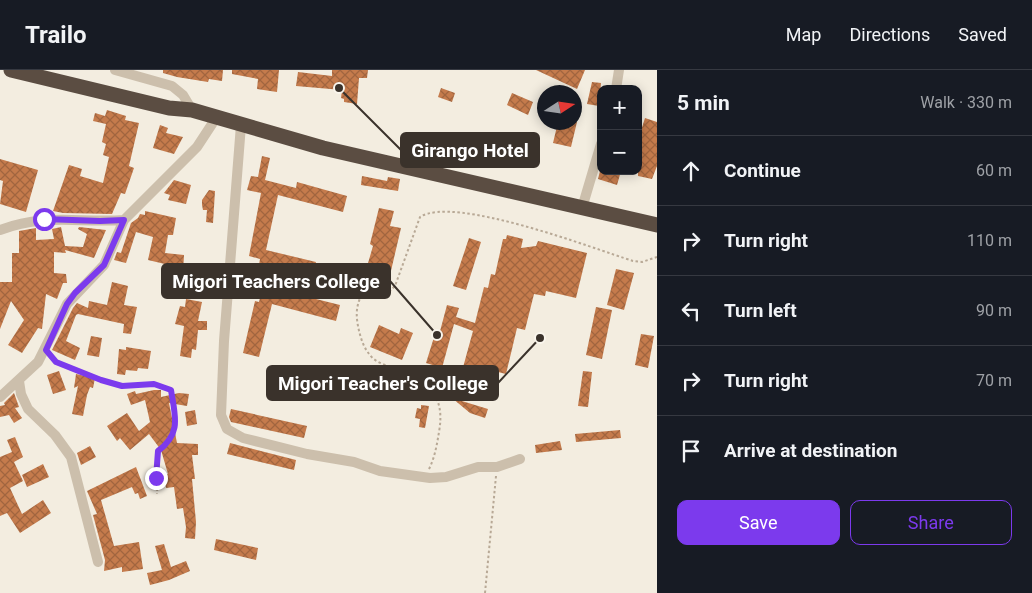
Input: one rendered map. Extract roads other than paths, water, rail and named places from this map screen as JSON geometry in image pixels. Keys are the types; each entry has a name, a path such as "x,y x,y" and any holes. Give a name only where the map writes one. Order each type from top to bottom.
{"highway":[{"path":"11,70 169,108 192,110 323,148 657,226"}],"street":[{"path":"114,70 172,86 183,95 192,110"},
{"path":"617,85 619,70"},
{"path":"0,397 35,366 46,350 67,304 75,293 104,265 124,220 197,147 216,118"},
{"path":"241,125 224,341 221,408 223,425 230,432 243,438 307,454 354,462 380,471 418,477 446,477 468,469 497,467 520,459"},
{"path":"582,208 597,157"},
{"path":"0,230 22,222 44,219 124,220"},
{"path":"19,381 21,394 28,409 55,435 71,457 98,562"}],"place":[{"name":"Girango Hotel","path":"339,88"},
{"name":"Migori Teachers College","path":"437,335"},
{"name":"Migori Teacher's College","path":"540,338"}]}
